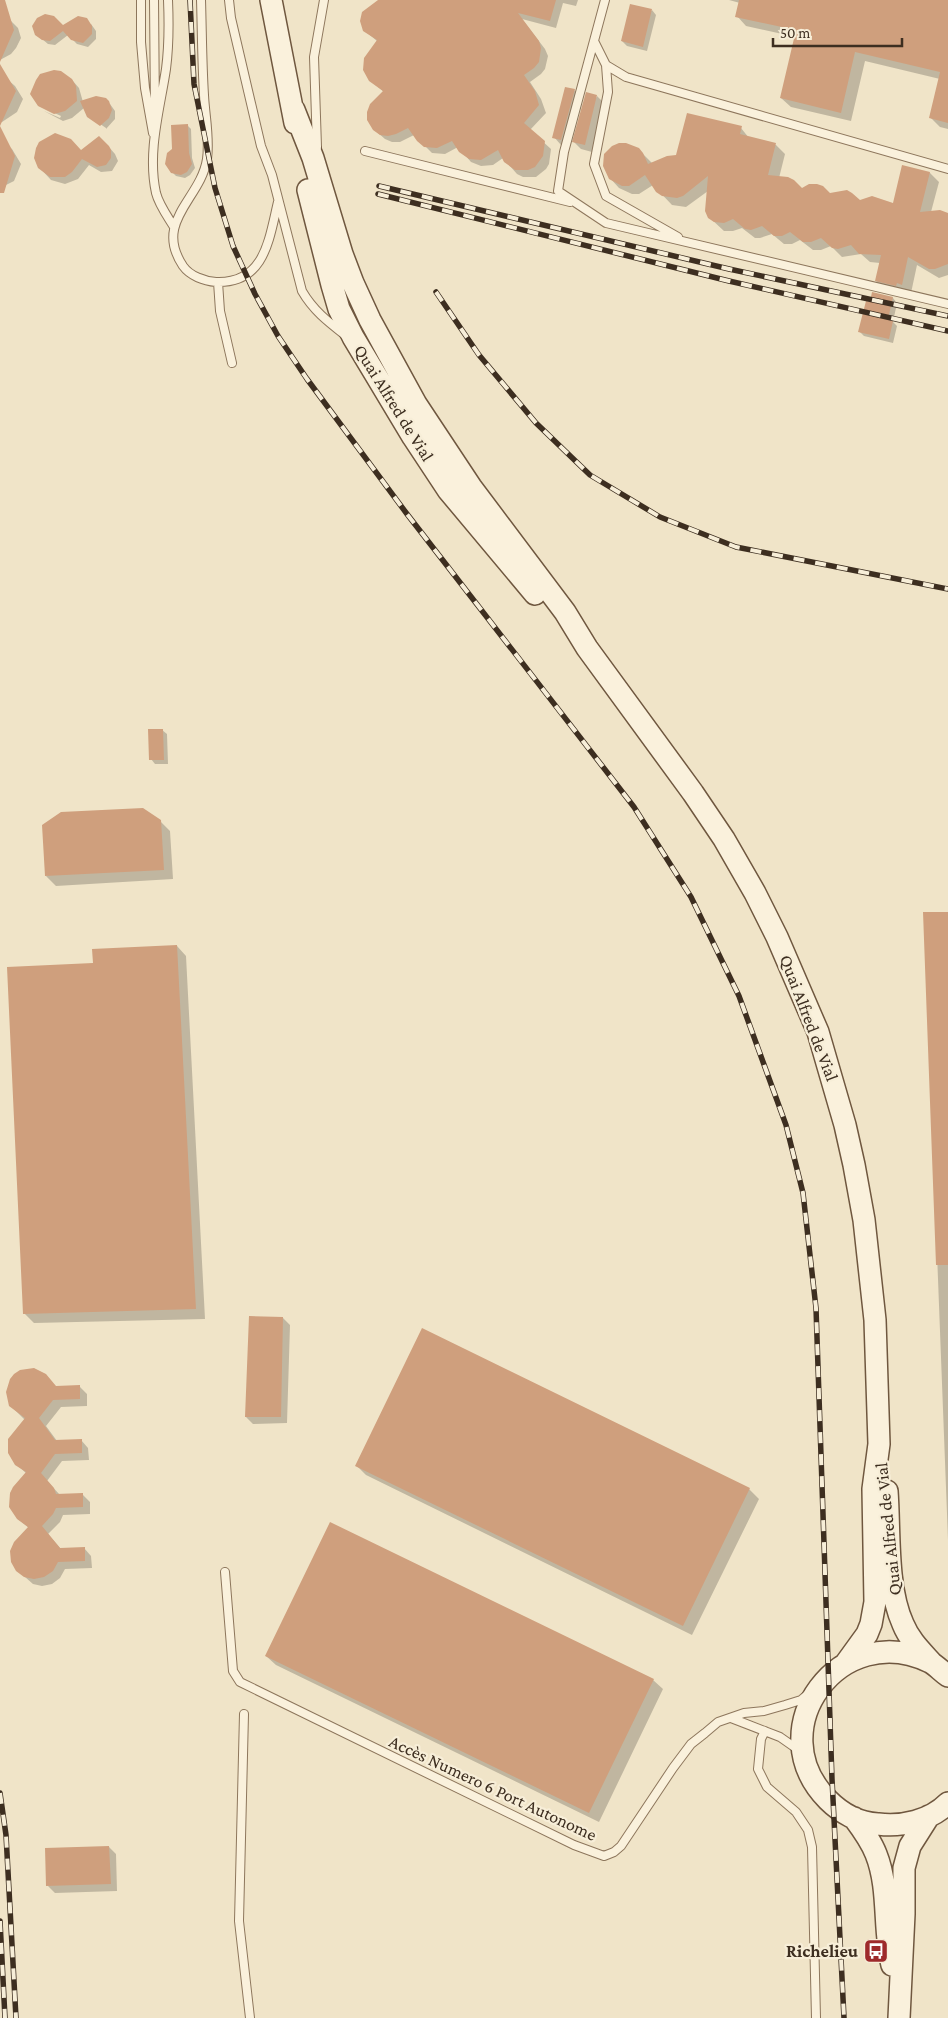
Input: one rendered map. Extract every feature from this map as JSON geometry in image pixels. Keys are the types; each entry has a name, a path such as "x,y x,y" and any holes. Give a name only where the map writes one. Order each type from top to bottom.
{"main road":[{"name":"Quai Alfred de Vial","path":"270,0 294,110 300,158 339,309 413,437 448,490 557,621 587,648"},
{"name":"Quai Alfred de Vial","path":"294,110 320,181 353,283 378,335 416,404 471,487 565,612 587,648 694,793 724,839 755,892 774,930 818,1032 845,1124 864,1220 875,1320 879,1444 874,1489 874,1613 867,1634 846,1663"},
{"name":"Quai Alfred de Vial","path":"879,1444 887,1489 892,1584 897,1608 904,1626 916,1645 932,1663"},
{"path":"948,1676 932,1663 911,1655 889,1652 867,1655 846,1663 828,1676 808,1707 802,1730 803,1754 809,1774 820,1792 835,1807 854,1818 872,1824 891,1826 910,1823 929,1816 948,1803"},
{"path":"899,2018 904,1914 904,1868 910,1846 929,1816"},
{"path":"854,1818 867,1835 881,1870 890,1959 899,1995"}],"lane":[{"path":"141,0 141,42 145,88 154,140"},
{"path":"154,0 154,171 156,195 174,227"},
{"path":"154,140 166,67 169,36 168,0"},
{"path":"201,0 204,95 208,138 207,160 199,182 184,202 174,227 173,236 176,252 184,267 193,275 209,281 218,282 239,279 247,275 259,264 265,251 278,202"},
{"path":"229,0 231,18 261,146 272,175 302,291 311,307 357,343"},
{"path":"320,181 316,133 314,57 324,0"},
{"path":"604,0 564,152 558,191 606,223 948,304"},
{"path":"594,41 606,65 608,92 594,164 606,196 687,242"},
{"path":"606,65 626,77 948,169"},
{"path":"366,151 577,204"},
{"path":"218,282 220,311 232,363"},
{"name":"Accès Numero 6 Port Autonome","path":"225,1572 233,1671 240,1682 591,1852 604,1856 614,1852 621,1846 691,1744 718,1722 744,1713 764,1711 801,1700 820,1686"},
{"path":"244,1714 239,1921 250,2018"},
{"path":"731,1718 780,1737 803,1754"},
{"path":"765,1731 761,1738 758,1770 767,1787 796,1812 808,1830 812,1847 816,2018"}],"building":[{"path":"0,0 5,0 14,30 0,62"},
{"path":"378,0 556,0 550,21 518,13 539,41 541,48 539,62 524,75 535,91 539,105 524,123 545,141 543,156 535,167 528,170 515,170 504,162 498,150 481,160 469,159 459,152 452,141 437,148 424,147 408,128 388,136 380,135 373,130 367,120 367,112 370,104 383,91 369,81 363,70 364,58 377,40 363,31 360,21 362,12"},
{"path":"739,0 948,0 948,123 929,118 940,72 855,52 841,113 780,98 796,30 735,17"},
{"path":"630,4 652,9 643,47 621,41"},
{"path":"45,14 54,16 63,25 78,16 87,18 92,26 92,34 83,43 71,40 63,31 50,41 42,40 35,35 32,26 37,18"},
{"path":"0,64 16,91 0,126"},
{"path":"54,70 61,71 72,79 76,86 77,101 65,111 54,114 38,106 30,94 40,74"},
{"path":"565,87 575,89 561,140 552,138"},
{"path":"586,92 597,95 585,145 572,142"},
{"path":"96,96 106,98 112,110 109,118 100,126 87,117 80,101"},
{"path":"687,113 742,126 740,134 776,143 768,175 788,177 802,188 809,184 817,184 823,186 830,193 847,190 860,200 872,196 893,203 902,165 930,172 920,212 940,210 948,213 948,264 935,269 929,269 908,257 902,285 897,283 896,286 875,281 881,255 859,254 851,245 838,249 832,248 821,238 811,242 803,242 790,232 782,236 774,236 762,226 751,230 745,229 733,219 724,223 714,222 708,218 705,211 708,176 683,196 677,198 662,196 656,192 645,175 629,186 622,186 609,179 603,166 604,154 612,146 619,143 626,143 639,148 648,164 667,156 676,155"},
{"path":"188,124 189,153 192,164 187,172 181,175 171,173 165,164 167,153 172,149 171,125"},
{"path":"0,126 15,156 4,193 0,193"},
{"path":"55,133 71,139 81,150 99,136 109,146 111,158 106,165 97,167 82,159 72,172 65,177 50,177 38,168 34,158 39,142"},
{"path":"872,292 893,297 888,319 893,321 889,339 858,332 866,301 870,302"},
{"path":"148,729 163,729 164,760 149,760"},
{"path":"143,808 161,820 164,870 45,876 42,825 61,812"},
{"path":"923,912 948,912 948,1265 936,1265"},
{"path":"177,945 196,1309 23,1314 7,967 93,963 92,949"},
{"path":"249,1316 283,1317 281,1417 245,1417"},
{"path":"422,1328 750,1488 683,1626 355,1466"},
{"path":"34,1368 46,1374 56,1386 80,1385 80,1399 53,1400 39,1418 55,1440 82,1439 82,1453 55,1454 41,1473 54,1488 56,1494 83,1493 83,1507 56,1508 42,1526 60,1548 85,1547 85,1561 58,1562 53,1571 44,1577 34,1579 24,1577 16,1571 11,1562 10,1551 14,1542 28,1527 17,1519 9,1507 10,1493 26,1472 15,1465 8,1453 8,1439 25,1418 9,1406 6,1392 10,1379 14,1374 20,1370"},
{"path":"330,1522 654,1679 589,1813 265,1656"},
{"path":"109,1846 111,1884 46,1886 45,1848"}],"railway":[{"path":"190,0 194,84 215,188 233,246 255,294 278,336 307,379 407,514 634,807 691,897 739,996 786,1125 803,1193 816,1308 832,1779 844,2018"},
{"path":"379,186 729,269 948,316"},
{"path":"378,194 729,281 948,331"},
{"path":"436,292 479,355 536,423 590,475 660,517 736,547 948,589"},
{"path":"0,1793 6,1835 16,2018"},
{"path":"0,1921 5,2018"}],"place":[{"name":"Richelieu","path":"876,1951"}]}
